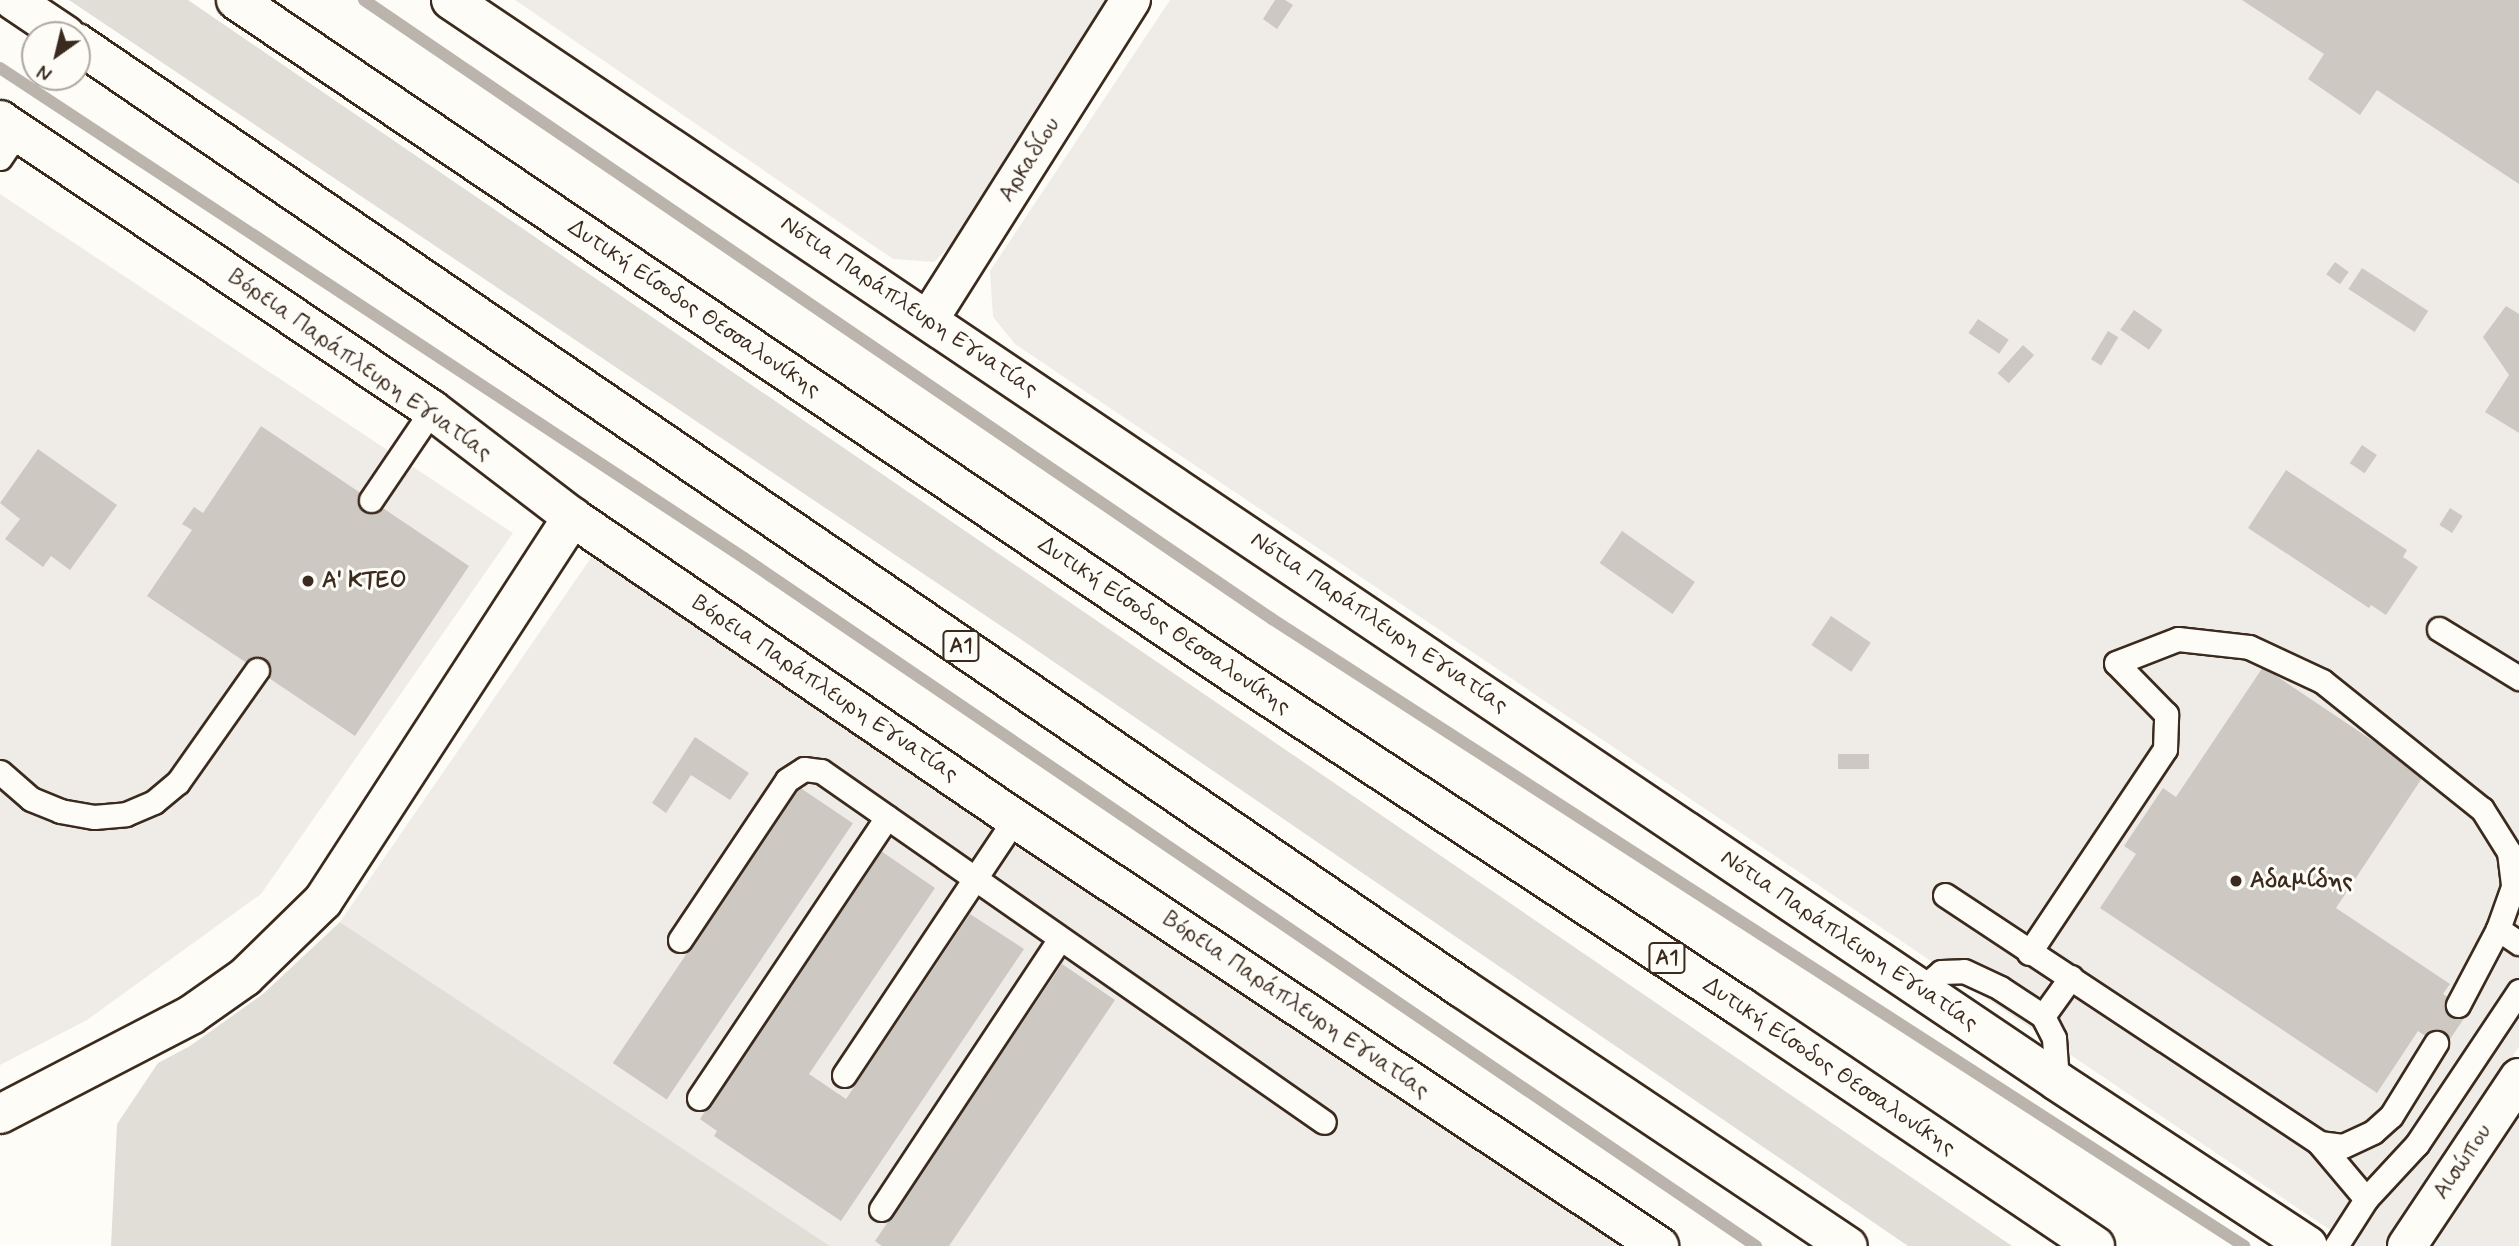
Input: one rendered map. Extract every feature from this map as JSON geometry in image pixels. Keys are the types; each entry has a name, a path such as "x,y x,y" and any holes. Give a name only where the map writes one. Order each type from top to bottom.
{"main road":[{"name":"Δυτική Είσοδος Θεσσαλονίκης","path":"236,0 1225,668 1741,1007 2095,1246"},
{"name":"Νότια Παράπλευρη Εγνατίας","path":"452,0 2057,1081 2308,1246"},
{"name":"Αρκαδίου","path":"929,319 1131,0"},
{"path":"14,1 44,21"},
{"name":"Α1","path":"91,53 1462,988 1848,1246"},
{"name":"Βόρεια Παράπλευρη Εγνατίας","path":"6,136 432,410 572,517 1015,819 1658,1246"},
{"path":"0,1114 191,1015 245,977 323,901 572,517"},
{"name":"Αισώπου","path":"2407,1246 2519,1078"}],"lane":[{"path":"371,500 432,410"},
{"path":"2439,629 2519,678"},
{"path":"2029,953 2165,750 2166,714 2116,663 2178,639 2249,647 2322,681 2482,809 2509,852 2513,887 2498,929 2458,1005"},
{"path":"0,772 31,799 60,811 94,817 126,814 154,802 178,782 257,670"},
{"path":"680,940 787,780 804,769 821,771 1324,1122"},
{"path":"699,1098 887,817"},
{"path":"844,1075 1015,819"},
{"path":"1945,895 2319,1143 2366,1199"},
{"path":"2498,929 2519,943"},
{"path":"881,1209 1060,939"},
{"path":"1920,989 1941,972 1964,971 2000,988 2043,1016 2054,1038 2057,1081"},
{"path":"2043,1016 2071,977"},
{"path":"2336,1246 2366,1199 2417,1144 2519,991"},
{"path":"2319,1143 2343,1146 2373,1132 2390,1116 2436,1043"}],"shaded area":[{"path":"69,0 188,0 2012,1246 1908,1246 1013,634"},
{"path":"515,0 1113,0 967,229 934,262 893,259"},
{"path":"1170,0 2519,0 2519,1047 2386,1246 2354,1246 1015,344 993,317 990,271"},
{"path":"0,194 513,533 261,894 87,1020 0,1065"},
{"path":"597,549 1627,1246 830,1246 340,922"},
{"path":"340,922 830,1246 111,1246 117,1124 158,1063 190,1046 263,994"},
{"path":"2519,1078 2519,1246 2407,1246"}],"building":[{"path":"1275,0 1285,0 1293,5 1277,29 1263,19"},
{"path":"2242,0 2519,0 2519,184 2377,90 2360,115 2308,79 2324,54"},
{"path":"2335,262 2349,272 2340,284 2326,274"},
{"path":"2362,268 2428,311 2415,332 2348,289"},
{"path":"2506,306 2519,314 2519,433 2485,412 2509,375 2483,337"},
{"path":"2134,310 2163,330 2149,350 2120,330"},
{"path":"1978,319 2009,340 1999,354 1968,333"},
{"path":"2108,331 2118,337 2101,365 2091,359"},
{"path":"2023,345 2034,355 2009,383 1998,373"},
{"name":"Α' ΚΤΕΟ","path":"261,426 469,566 355,736 147,596 192,530 182,524 194,507 203,513"},
{"path":"2362,445 2377,455 2365,473 2350,463"},
{"path":"38,449 117,505 70,570 51,556 43,567 5,539 20,519 0,503"},
{"path":"2286,470 2407,550 2403,557 2418,567 2386,615 2371,605 2369,608 2248,528"},
{"path":"2450,508 2463,516 2452,533 2439,525"},
{"path":"1622,531 1695,582 1673,614 1600,563"},
{"path":"1831,616 1871,643 1851,672 1811,645"},
{"name":"Αδαμίδης","path":"2263,667 2424,775 2336,908 2450,984 2443,994 2469,1011 2444,1048 2418,1031 2377,1093 2100,908 2136,854 2124,846 2163,788 2176,797"},
{"path":"695,737 749,773 730,800 691,775 666,813 652,803"},
{"path":"1838,754 1869,754 1869,769 1838,769"},
{"path":"799,787 853,823 667,1099 613,1063"},
{"path":"881,851 935,888 809,1074 846,1099 970,914 1024,949 841,1221 714,1136 717,1131 700,1119"},
{"path":"1062,964 1115,1000 949,1246 882,1246 875,1241"}],"waterway":[{"path":"364,0 1272,619 2244,1246"},
{"path":"0,68 744,558 1756,1246"}],"place":[{"name":"Α' ΚΤΕΟ","path":"308,581"},
{"name":"Αδαμίδης","path":"2236,881"}]}
